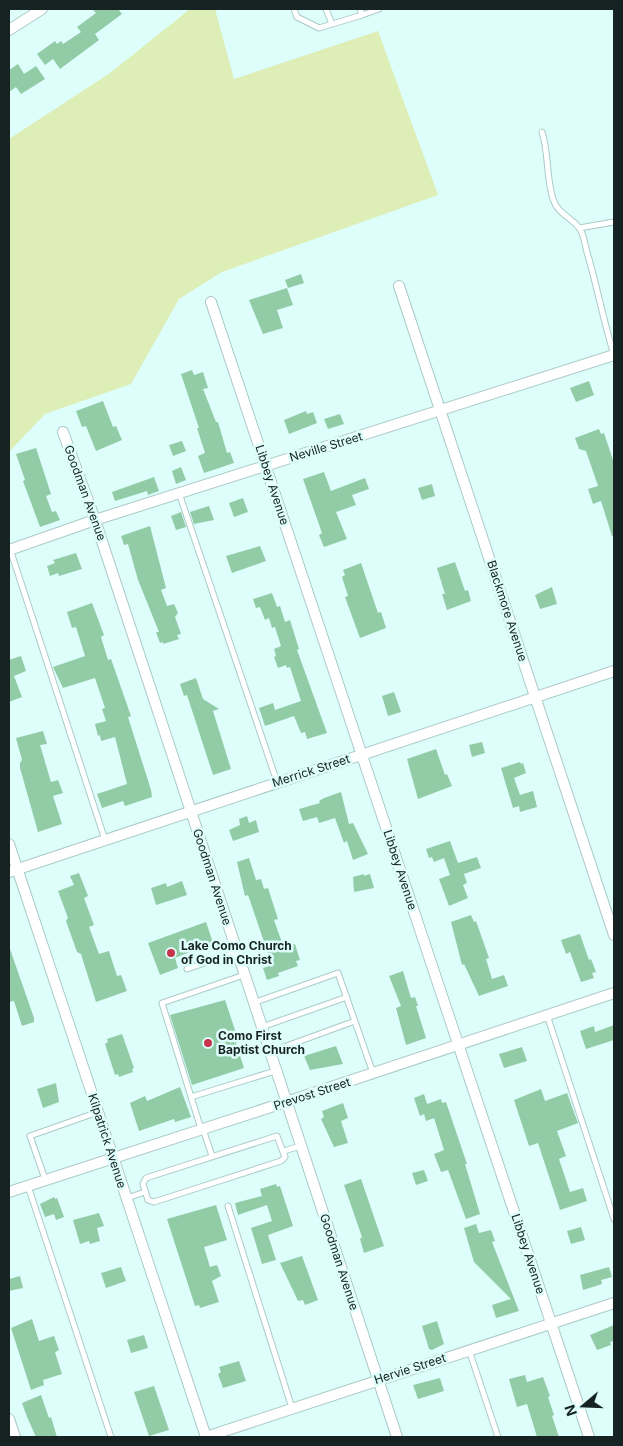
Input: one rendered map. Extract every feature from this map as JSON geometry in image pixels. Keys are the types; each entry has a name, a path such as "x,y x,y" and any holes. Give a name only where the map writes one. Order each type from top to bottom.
{"street":[{"path":"9,30 42,9"},
{"name":"Blackmore Avenue","path":"399,286 614,936"},
{"name":"Libbey Avenue","path":"211,302 589,1437"},
{"name":"Neville Street","path":"9,550 95,520 266,465 441,412 614,355"},
{"name":"Goodman Avenue","path":"63,432 95,520 397,1437"},
{"name":"Merrick Street","path":"13,870 614,671"},
{"name":"Kilpatrick Avenue","path":"9,844 13,870 98,1112 206,1437"},
{"name":"Prevost Street","path":"9,1192 614,992"},
{"name":"Hervie Street","path":"206,1437 551,1322 614,1303"},
{"path":"9,1419 15,1437"}],"lane":[{"path":"294,9 297,17 319,28 380,9"},
{"path":"326,9 332,24"},
{"path":"360,9 362,15"},
{"path":"542,132 546,145 547,170 555,206 579,228 595,276 602,314 614,355"},
{"path":"579,228 614,222"},
{"path":"179,493 277,782"},
{"path":"9,550 105,840"},
{"path":"187,969 237,952"},
{"path":"254,1003 338,973 373,1073"},
{"path":"212,1156 191,1097 162,1003 244,975"},
{"path":"261,1027 347,997"},
{"path":"547,1015 614,1219"},
{"path":"270,1052 355,1021"},
{"path":"191,1097 275,1071"},
{"path":"45,1179 30,1136 98,1112"},
{"path":"273,1136 280,1138 284,1151 285,1157 281,1161 154,1202 148,1200 145,1192 143,1184 146,1178 273,1136"},
{"path":"284,1151 300,1146"},
{"path":"28,1185 112,1437"},
{"path":"126,1198 145,1192"},
{"path":"228,1206 292,1408"},
{"path":"469,1350 498,1437"}],"green space":[{"path":"190,9 215,9 234,79 378,31 438,195 222,272 179,299 131,384 45,414 9,452 9,139 110,73"}],"building":[{"path":"92,9 118,9 122,14 95,34 99,40 60,69 53,59 45,65 37,54 55,41 57,44 61,41 63,44 81,32 77,27 96,13"},
{"path":"18,64 24,74 36,66 45,79 21,94 16,87 9,92 9,70"},
{"path":"301,274 304,283 288,288 285,280"},
{"path":"287,288 293,305 277,310 283,328 263,334 249,300"},
{"path":"192,370 194,375 203,372 208,388 203,389 216,422 218,422 227,453 230,452 234,463 204,473 198,456 205,453 197,428 199,428 181,374"},
{"path":"589,381 594,395 576,402 570,388"},
{"path":"103,401 113,427 116,426 122,440 96,451 86,426 82,427 76,411"},
{"path":"306,411 307,414 313,412 317,423 289,434 284,420"},
{"path":"340,414 344,424 328,429 324,419"},
{"path":"599,429 601,434 604,433 614,463 614,536 612,536 601,501 593,504 588,489 598,486 586,451 579,449 575,438"},
{"path":"182,441 186,451 173,456 169,445"},
{"path":"36,448 51,494 46,496 52,512 56,511 60,520 40,527 23,481 25,480 16,454"},
{"path":"181,467 186,480 176,484 172,471"},
{"path":"324,472 331,491 365,478 369,489 352,495 356,505 336,512 347,539 324,547 319,535 322,533 303,479"},
{"path":"154,477 159,491 148,495 147,491 115,501 112,492"},
{"path":"432,484 435,496 422,500 418,488"},
{"path":"243,498 248,512 234,517 229,503"},
{"path":"209,506 214,520 194,524 190,512"},
{"path":"181,512 186,527 176,530 171,516"},
{"path":"150,526 166,588 161,590 167,606 174,604 178,613 175,617 181,634 177,635 179,639 163,644 163,642 160,643 156,632 159,632 138,580 128,544 124,545 121,536"},
{"path":"260,546 266,561 232,573 226,556"},
{"path":"76,553 82,569 59,576 58,573 50,576 47,566 55,563 53,560"},
{"path":"455,562 465,591 468,590 471,601 447,610 442,594 445,594 437,568"},
{"path":"361,563 378,613 381,612 386,628 360,638 345,597 348,596 342,577 345,575 343,570"},
{"path":"552,587 557,604 540,609 535,595"},
{"path":"272,593 277,607 280,606 285,622 290,620 299,649 297,650 327,733 307,739 305,732 301,733 294,716 265,726 259,708 273,703 275,710 301,701 290,667 287,668 286,665 278,668 274,657 276,656 274,649 281,646 275,627 272,628 269,618 265,620 260,607 256,608 253,599"},
{"path":"92,603 104,635 101,637 108,660 111,659 131,716 128,717 151,790 152,797 125,806 123,801 102,808 97,794 127,784 115,737 101,741 100,735 98,736 95,724 106,721 102,709 105,708 95,678 63,688 53,667 85,656 76,627 72,628 67,612"},
{"path":"21,656 26,671 14,676 22,697 9,702 9,660"},
{"path":"196,678 203,699 219,709 213,711 231,769 213,775 187,695 184,696 180,684"},
{"path":"394,692 401,712 388,716 382,696"},
{"path":"43,731 47,744 40,745 51,782 58,780 63,793 53,796 62,824 38,832 20,768 22,760 16,738"},
{"path":"482,742 485,753 472,757 469,745"},
{"path":"436,749 445,775 447,774 452,786 418,799 407,759"},
{"path":"520,762 521,764 523,763 526,773 514,778 520,795 533,791 537,807 520,812 519,806 513,808 501,768"},
{"path":"341,792 349,824 353,823 368,854 353,860 347,841 344,843 335,818 319,823 317,817 303,821 299,809 320,803 319,801 324,798"},
{"path":"247,816 249,823 256,820 259,832 233,841 229,830 240,825 239,819"},
{"path":"450,841 458,863 477,857 481,868 464,874 467,883 463,885 468,898 449,906 439,879 450,875 444,858 434,862 432,857 429,858 426,849"},
{"path":"249,858 256,880 261,879 264,889 268,888 278,919 274,920 284,948 295,944 300,960 296,961 298,966 278,973 279,976 267,980 263,968 272,965 248,895 245,896 237,862"},
{"path":"79,873 88,896 84,898 94,925 89,927 99,954 109,951 117,976 121,975 127,991 96,1002 81,954 77,952 66,921 68,918 58,891 74,885 70,876"},
{"path":"364,874 364,876 370,874 374,888 354,892 353,877"},
{"path":"182,881 187,895 156,905 151,888 166,883 167,887"},
{"path":"471,915 474,922 476,921 489,958 486,959 492,979 504,975 508,986 479,996 464,964 462,965 451,922"},
{"name":"Lake Como Church of God in Christ","path":"206,922 213,943 175,958 178,968 160,975 148,943"},
{"path":"580,934 589,960 591,959 596,972 592,973 594,978 581,982 570,952 566,954 561,940"},
{"path":"10,949 34,1018 34,1022 22,1026 14,1001 9,1002"},
{"path":"403,971 411,998 415,997 426,1038 406,1045 396,1008 401,1006 389,976"},
{"name":"Como First Baptist Church","path":"225,1000 239,1042 236,1043 244,1068 192,1085 170,1015"},
{"path":"614,1025 614,1040 586,1049 580,1031 594,1026 595,1032"},
{"path":"122,1034 134,1068 132,1069 133,1072 119,1077 118,1074 115,1075 105,1044 108,1042 107,1039"},
{"path":"336,1046 343,1064 310,1070 304,1056"},
{"path":"522,1047 527,1061 504,1068 499,1054"},
{"path":"56,1083 59,1102 43,1108 37,1089"},
{"path":"180,1087 191,1117 175,1122 174,1119 139,1131 130,1103 145,1096 147,1101"},
{"path":"541,1089 545,1101 567,1093 578,1123 557,1131 566,1156 559,1159 570,1192 583,1188 587,1201 560,1210 538,1143 529,1146 514,1100"},
{"path":"424,1094 427,1104 441,1099 442,1103 446,1102 467,1164 465,1164 480,1214 466,1219 448,1170 441,1172 434,1154 444,1150 434,1118 426,1121 424,1114 420,1116 414,1098"},
{"path":"343,1103 348,1118 341,1121 348,1143 334,1147 321,1119 324,1117 322,1111"},
{"path":"424,1170 428,1181 416,1185 412,1173"},
{"path":"361,1179 384,1246 364,1253 360,1239 362,1237 344,1185"},
{"path":"276,1184 277,1187 280,1186 293,1226 268,1235 276,1260 262,1264 251,1228 272,1221 267,1205 238,1215 235,1203 262,1196 260,1189"},
{"path":"54,1197 55,1199 57,1198 64,1217 56,1220 54,1214 45,1217 40,1204"},
{"path":"216,1205 227,1240 204,1247 210,1267 217,1265 221,1276 212,1281 219,1302 200,1308 199,1305 195,1306 167,1219"},
{"path":"99,1213 104,1226 97,1228 100,1241 90,1244 89,1241 80,1244 73,1220"},
{"path":"476,1224 479,1233 491,1230 495,1241 492,1242 519,1311 496,1318 492,1305 511,1299 474,1262 464,1228"},
{"path":"581,1227 585,1240 571,1244 567,1231"},
{"path":"302,1256 318,1300 305,1305 303,1300 298,1301 280,1263"},
{"path":"121,1267 126,1281 106,1288 101,1273"},
{"path":"609,1267 612,1277 601,1280 602,1284 583,1290 580,1275"},
{"path":"20,1276 23,1288 9,1291 9,1279"},
{"path":"32,1319 39,1341 54,1336 59,1350 55,1352 62,1374 43,1380 44,1385 31,1390 11,1328"},
{"path":"437,1321 444,1344 432,1350 429,1349 422,1326"},
{"path":"614,1325 614,1341 610,1342 611,1345 597,1350 590,1335"},
{"path":"144,1335 148,1348 131,1353 127,1340"},
{"path":"239,1361 246,1381 223,1388 218,1374 221,1372 219,1367"},
{"path":"525,1375 527,1382 543,1377 550,1396 548,1397 554,1415 552,1416 559,1437 537,1437 527,1404 517,1407 509,1379"},
{"path":"440,1378 444,1391 418,1399 413,1385"},
{"path":"154,1386 169,1430 149,1436 134,1392"},
{"path":"41,1395 49,1418 51,1417 57,1437 36,1437 27,1417 22,1403"}],"place":[{"name":"Lake Como Church of God in Christ","path":"171,953"},
{"name":"Como First Baptist Church","path":"208,1043"}]}
